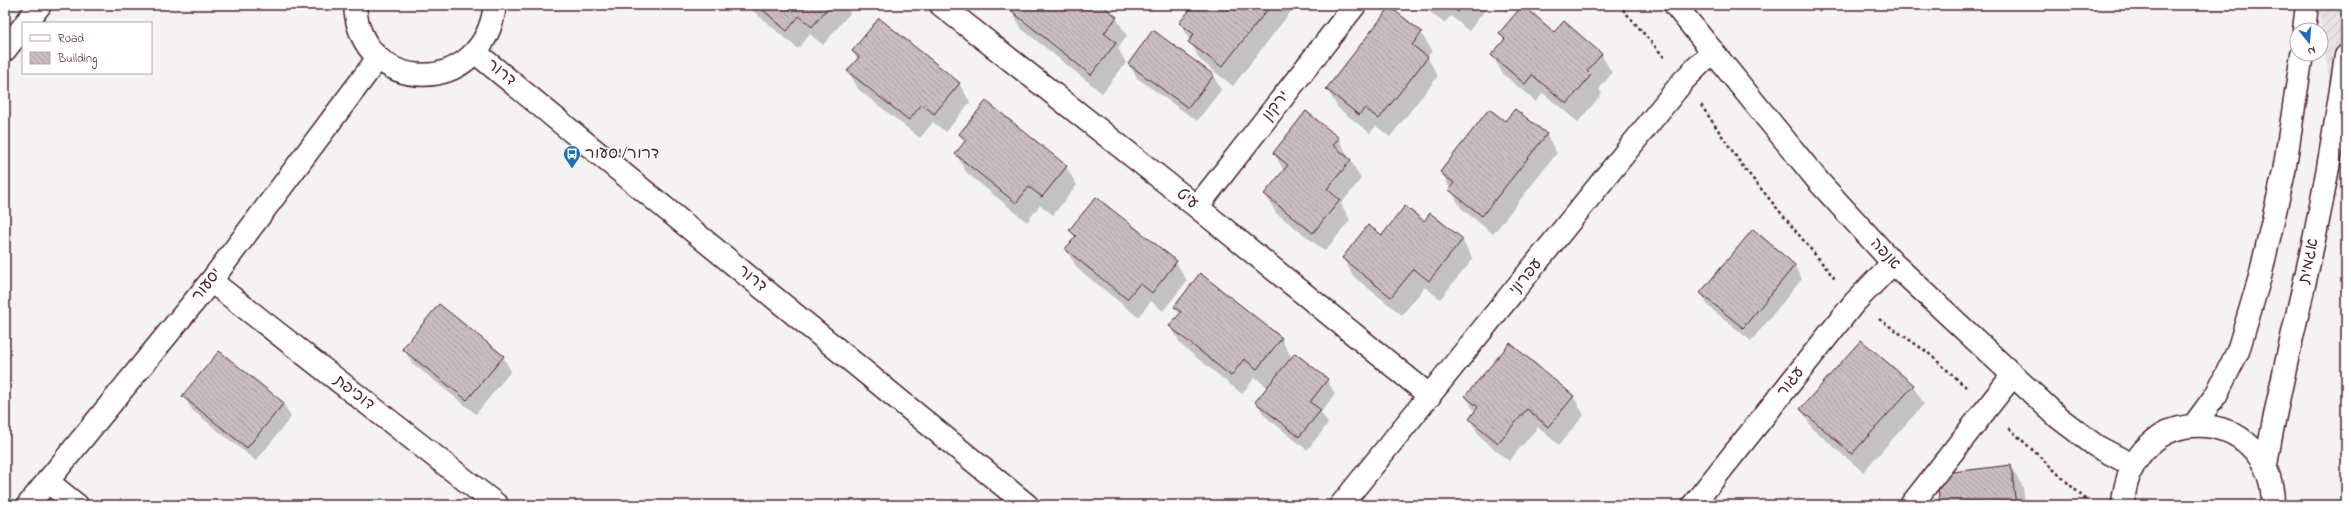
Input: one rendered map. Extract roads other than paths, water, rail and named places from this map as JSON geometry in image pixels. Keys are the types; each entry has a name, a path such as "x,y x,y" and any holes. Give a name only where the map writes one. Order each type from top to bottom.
{"street":[{"path":"27,22 40,5"},
{"path":"355,5 360,32 368,46 378,58 393,68 410,74 428,75 446,72 462,64 476,53 491,28 495,5"},
{"name":"עיט","path":"941,5 1197,206 1430,396"},
{"name":"ירקון","path":"1197,206 1355,5"},
{"name":"אנפה","path":"1675,5 1819,182 1893,263 2059,418 2090,441 2132,465"},
{"path":"2305,22 2307,5"},
{"path":"5,50 22,28"},
{"name":"עפרוני","path":"1341,505 1684,80 1713,51"},
{"name":"דרור","path":"476,53 1027,505"},
{"name":"אגמית","path":"2266,465 2273,418 2310,258 2332,148 2346,56"},
{"name":"יסעור","path":"28,505 212,281 378,58"},
{"path":"2194,425 2216,396 2238,350 2256,291 2284,172 2301,62"},
{"name":"עגור","path":"1693,505 1854,302 1893,263"},
{"name":"דוכיפת","path":"212,281 497,505"},
{"path":"1911,505 2013,375"},
{"path":"2123,505 2124,486 2132,465 2143,450 2158,438 2175,429 2194,425 2211,426 2228,431 2243,440 2256,451 2266,465 2273,488 2275,504"},
{"path":"47,481 77,505"}],"place":[{"name":"דרור/יסעור","path":"572,169"}]}
